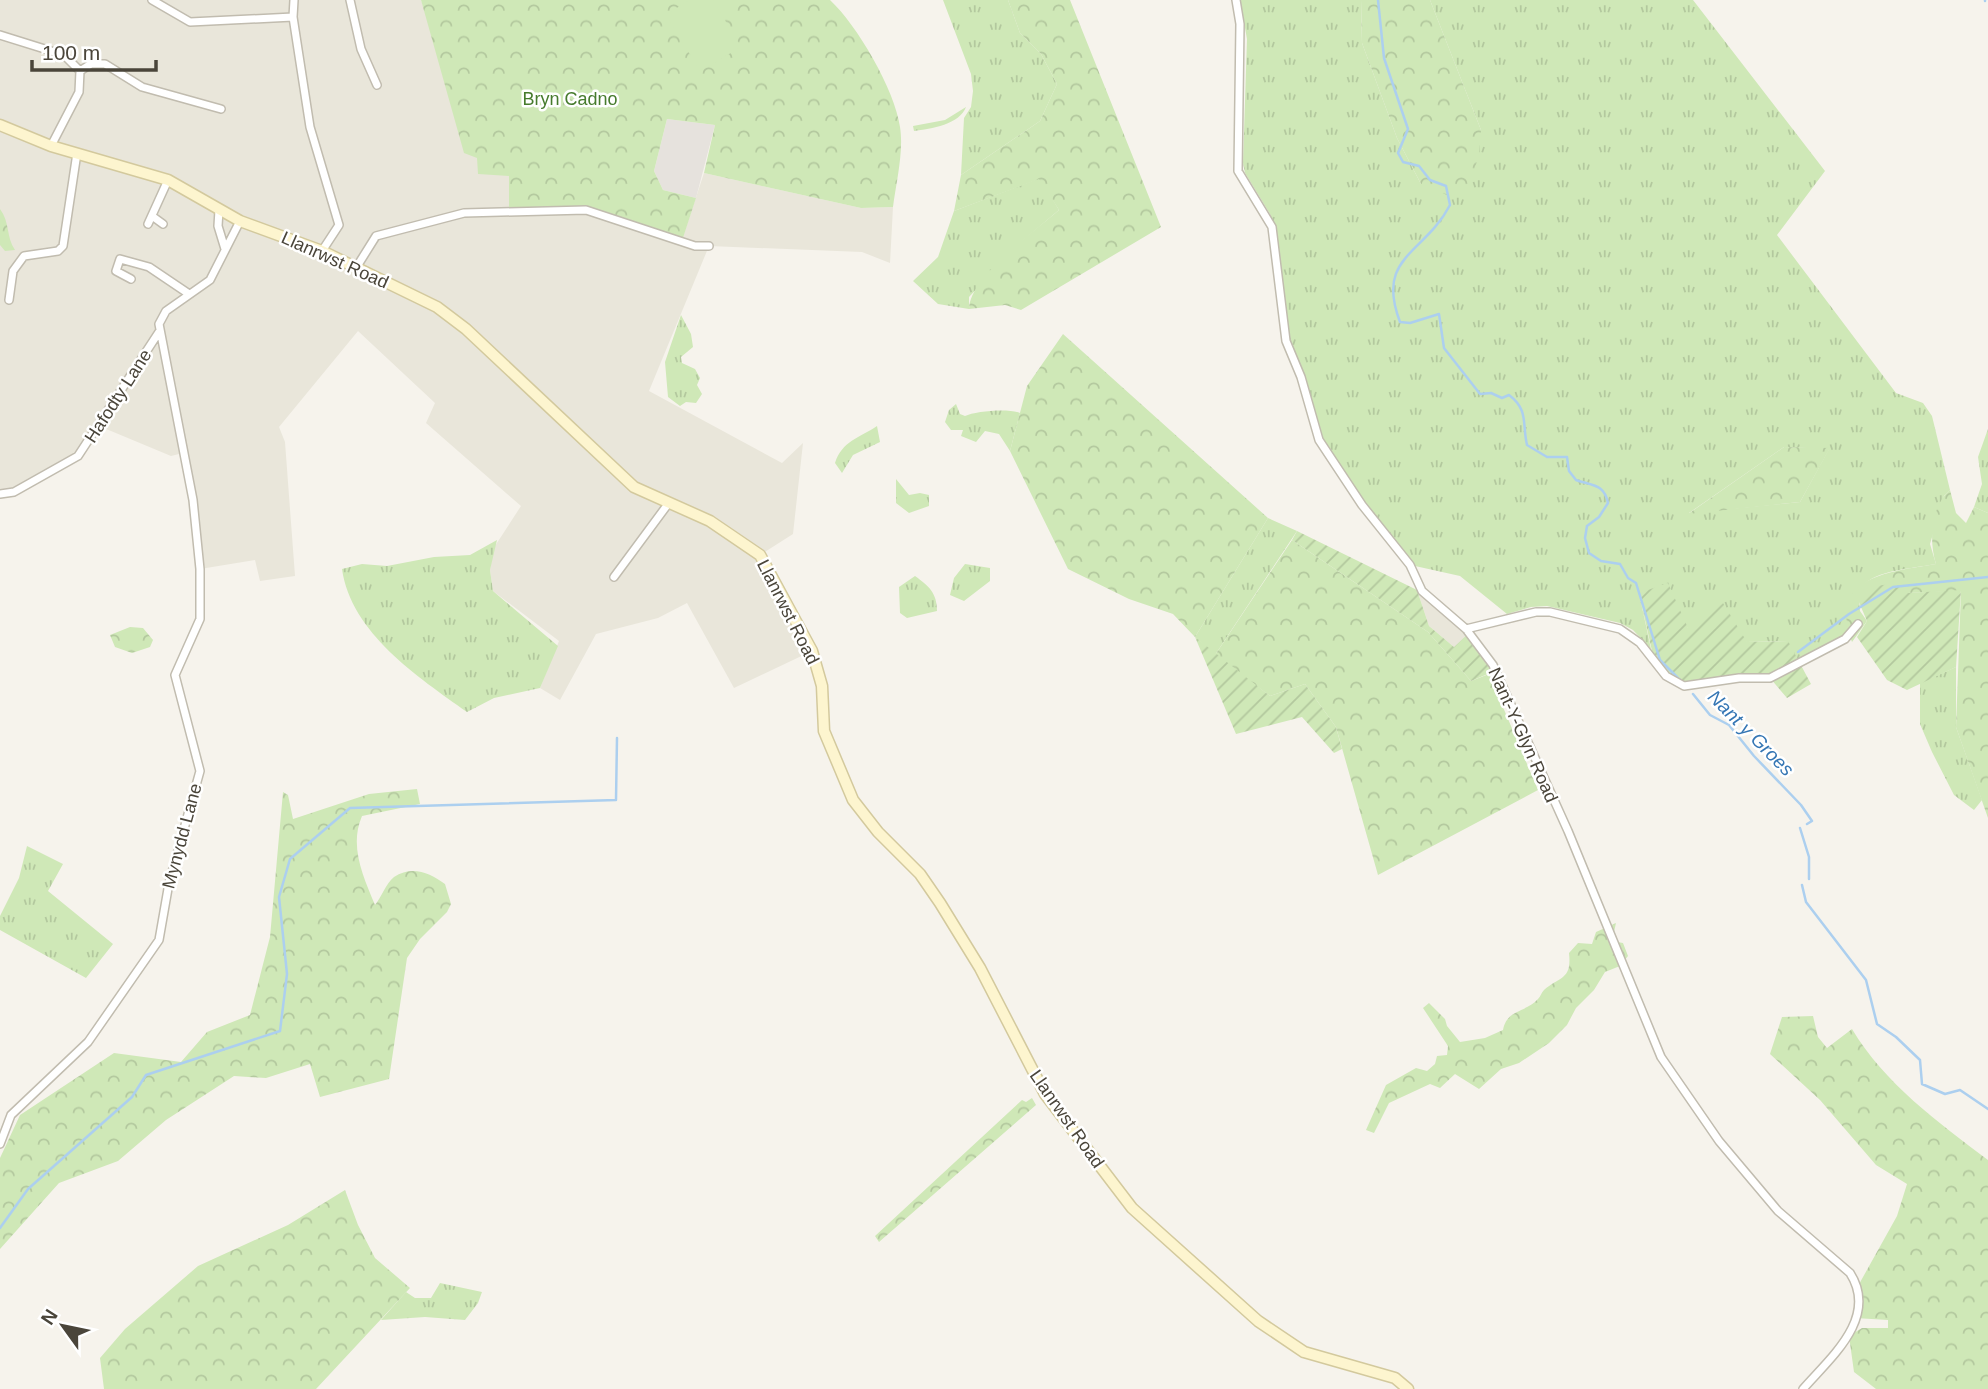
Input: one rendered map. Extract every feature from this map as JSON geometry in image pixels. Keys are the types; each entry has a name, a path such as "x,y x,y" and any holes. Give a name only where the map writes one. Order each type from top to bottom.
{"main road":[{"name":"Llanrwst Road","path":"0,125 51,146 168,180 240,221 322,251 449,314 634,486 739,538 760,555 772,573 818,666 822,686 824,731 853,800 878,832 920,874 940,903 980,968 1045,1094 1132,1208 1258,1321 1304,1352 1395,1378 1408,1389"}],"street":[{"path":"152,0 190,22 293,17"},
{"path":"294,0 293,17 310,127 339,225 322,251"},
{"path":"351,0 361,49 377,85"},
{"name":"Nant-Y-Glyn Road","path":"1236,0 1241,24 1238,171 1272,227 1286,341 1301,377 1319,440 1362,505 1410,565 1422,591 1466,629 1493,665 1567,831 1661,1057 1720,1141 1779,1211 1850,1273 1858,1286 1860,1302 1849,1336 1803,1389"},
{"path":"0,35 64,55 80,71 79,93 51,146"},
{"path":"80,71 91,64 105,64 142,87 221,109"},
{"path":"9,300 13,271 24,256 58,251 63,246 77,153"},
{"path":"148,224 168,180"},
{"path":"219,210 218,226 225,253"},
{"path":"356,268 376,236 464,213 586,210 695,246 709,246"},
{"path":"152,216 163,224"},
{"path":"159,332 161,316 209,280 240,221"},
{"path":"131,279 116,271 120,259 149,267 189,295"},
{"name":"Hafodty Lane","path":"0,494 15,492 78,456 159,332"},
{"name":"Mynydd Lane","path":"0,1144 11,1115 88,1042 159,940 169,883 200,771 175,675 200,619 200,569 193,500 180,423 159,332"},
{"path":"614,577 668,504"},
{"path":"1466,629 1536,611 1550,611 1620,629 1640,643 1666,676 1684,686 1739,678 1770,678 1844,639 1858,624"}],"shaded area":[{"path":"0,0 421,0 477,158 586,210 682,240 704,173 861,208 893,207 890,263 862,252 709,246 649,391 782,463 803,443 793,534 760,555 812,651 734,688 687,603 658,618 596,634 560,700 540,688 559,641 493,591 490,570 493,549 521,506 426,423 435,403 358,331 279,427 285,442 295,576 260,581 255,560 200,569 183,453 171,456 99,426 78,456 14,492 0,494"},
{"path":"667,119 715,125 696,198 663,190 654,171"},
{"path":"1417,590 1469,633 1454,647 1429,626"}],"green space":[{"name":"Bryn Cadno","path":"421,0 830,0 863,41 883,77 897,112 901,146 893,207 861,208 704,173 715,125 667,119 654,171 663,190 696,198 682,241 586,210 509,212 509,176 478,174 477,158 464,153"},
{"path":"689,0 713,0 741,47 700,71 666,15"},
{"path":"943,0 1008,0 1020,33 1041,54 1057,84 1040,121 961,175 964,118 971,107 973,91 971,74"},
{"path":"1008,0 1070,0 1161,227 1021,310 1005,305 969,309 972,296 991,269 1059,210 1039,179 954,211 961,175 1040,121 1057,84 1041,54 1020,33"},
{"path":"1240,0 1361,0 1362,43 1397,138 1421,184 1481,130 1430,0 1693,0 1825,171 1777,235 1896,393 1923,403 1932,416 1950,490 1944,496 1930,544 1936,564 1885,573 1872,578 1862,586 1855,598 1850,614 1850,635 1798,661 1787,641 1747,642 1688,628 1639,593 1651,649 1633,630 1620,623 1547,606 1531,607 1507,614 1460,576 1415,566 1362,499 1324,441 1289,340 1279,248 1270,214 1245,173 1243,163 1247,39","holes":["1784,447 1829,449 1800,502 1689,513"]},
{"path":"1361,0 1430,0 1481,130 1479,154 1471,182 1454,198 1421,184 1397,138 1362,43"},
{"path":"966,107 958,118 951,122 914,131 913,126 945,120"},
{"path":"1040,178 1059,210 1021,242 969,297 969,309 938,304 913,281 938,257 954,211"},
{"path":"0,209 15,250 5,251 0,245"},
{"path":"681,315 691,334 693,347 681,357 682,363 695,369 700,378 697,385 702,394 696,403 686,402 680,406 668,397 665,362"},
{"path":"1063,334 1268,518 1195,637 1173,614 1129,599 1068,569 1010,451 1027,386"},
{"path":"956,404 960,414 965,416 992,411 1020,413 1010,451 999,434 985,431 976,442 961,436 963,430 951,430 945,422 949,410"},
{"path":"877,426 880,442 853,455 842,473 835,463 842,450"},
{"path":"1988,429 1988,513 1974,507 1982,484 1978,457"},
{"path":"1784,447 1830,448 1800,502 1688,514"},
{"path":"896,479 909,495 929,495 929,506 909,513 896,503"},
{"path":"1950,490 1956,513 1966,523 1974,507 1988,513 1988,818 1956,727 1961,591 1908,593 1859,600 1860,611 1867,621 1852,642 1847,620 1848,603 1856,590 1868,581 1900,570 1936,564 1932,546 1933,525 1938,506"},
{"path":"1268,518 1297,531 1215,655 1195,637"},
{"path":"1297,531 1417,590 1429,626 1454,647 1469,633 1495,671 1471,681 1428,632 1292,540"},
{"path":"497,540 490,570 493,591 558,646 540,688 494,698 467,712 408,668 373,633 358,613 348,592 342,569 362,564 387,566 434,557 470,555"},
{"path":"1292,540 1428,632 1471,681 1489,674 1538,790 1378,875 1336,727 1305,684 1270,696 1215,655"},
{"path":"965,564 990,568 990,581 964,601 950,595 954,578"},
{"path":"915,576 931,590 936,599 937,611 907,618 900,613 899,587"},
{"path":"1668,583 1688,628 1723,603 1747,642 1788,641 1811,684 1787,698 1770,678 1675,683 1654,660 1639,593"},
{"path":"1895,583 1908,593 1961,590 1956,667 1907,690 1887,680 1857,637 1867,621 1858,600 1871,587"},
{"path":"130,627 143,628 153,640 150,647 132,653 115,647 110,635"},
{"path":"1195,637 1270,696 1305,684 1336,727 1342,749 1334,753 1302,717 1236,734"},
{"path":"1956,667 1956,727 1982,800 1974,810 1954,795 1920,724 1920,683"},
{"path":"417,789 420,804 362,816 358,827 359,861 375,905 388,883 407,871 427,874 445,884 451,904 407,958 389,1079 320,1097 310,1064 266,1078 234,1076 166,1120 118,1161 59,1183 0,1249 0,1158 20,1115 114,1053 181,1062 207,1032 250,1015 270,937 283,792 288,795 293,819 369,794"},
{"path":"27,846 63,864 48,891 113,944 86,978 0,930 0,916 19,878"},
{"path":"1616,923 1612,941 1623,943 1628,956 1620,966 1605,972 1594,990 1576,1008 1567,1025 1549,1043 1519,1063 1501,1069 1479,1089 1455,1074 1440,1088 1430,1084 1389,1103 1374,1133 1366,1130 1386,1085 1416,1068 1427,1071 1435,1064 1437,1056 1447,1055 1448,1046 1423,1008 1429,1003 1445,1019 1447,1026 1460,1042 1485,1038 1503,1030 1508,1018 1533,1003 1544,990 1567,973 1569,953 1578,943 1592,944 1596,932"},
{"path":"1813,1016 1818,1037 1827,1048 1852,1029 1865,1049 1896,1084 1932,1117 1988,1160 1988,1389 1876,1389 1854,1372 1849,1336 1862,1328 1888,1328 1888,1320 1855,1318 1858,1286 1897,1216 1907,1184 1876,1165 1820,1100 1770,1054 1782,1017"},
{"path":"1032,1098 1036,1105 879,1242 875,1236 1022,1100 1026,1102"},
{"path":"345,1190 358,1225 375,1258 410,1288 316,1389 104,1389 100,1358 125,1329 198,1266 288,1225"},
{"path":"440,1283 482,1292 478,1303 465,1320 425,1317 381,1320 406,1292 415,1298 431,1298"}],"waterway":[{"name":"Nant y Groes","path":"1378,0 1384,58 1408,129 1398,153 1403,162 1419,166 1430,180 1446,186 1450,205 1439,222 1398,269 1394,283 1394,300 1400,322 1410,323 1439,314 1444,348 1480,394 1491,393 1502,398 1509,395 1520,406 1527,445 1547,457 1567,457 1569,471 1576,480 1604,492 1608,503 1599,517 1587,526 1585,538 1589,553 1601,561 1620,564 1628,578 1636,583 1660,660 1680,680"},
{"path":"1798,652 1849,614 1893,587 1988,577"},
{"name":"Nant y Groes","path":"1693,694 1710,715 1729,725 1754,756 1801,805 1812,821 1807,824"},
{"path":"0,1228 28,1189 132,1097 146,1075 280,1031 287,974 279,897 290,859 350,808 616,800 617,738"},
{"name":"Nant y Groes","path":"1800,828 1809,857 1809,879"},
{"name":"Nant y Groes","path":"1802,885 1806,902 1866,980 1877,1024 1896,1037 1920,1060 1922,1084 1945,1094 1960,1090 1988,1109"}]}
